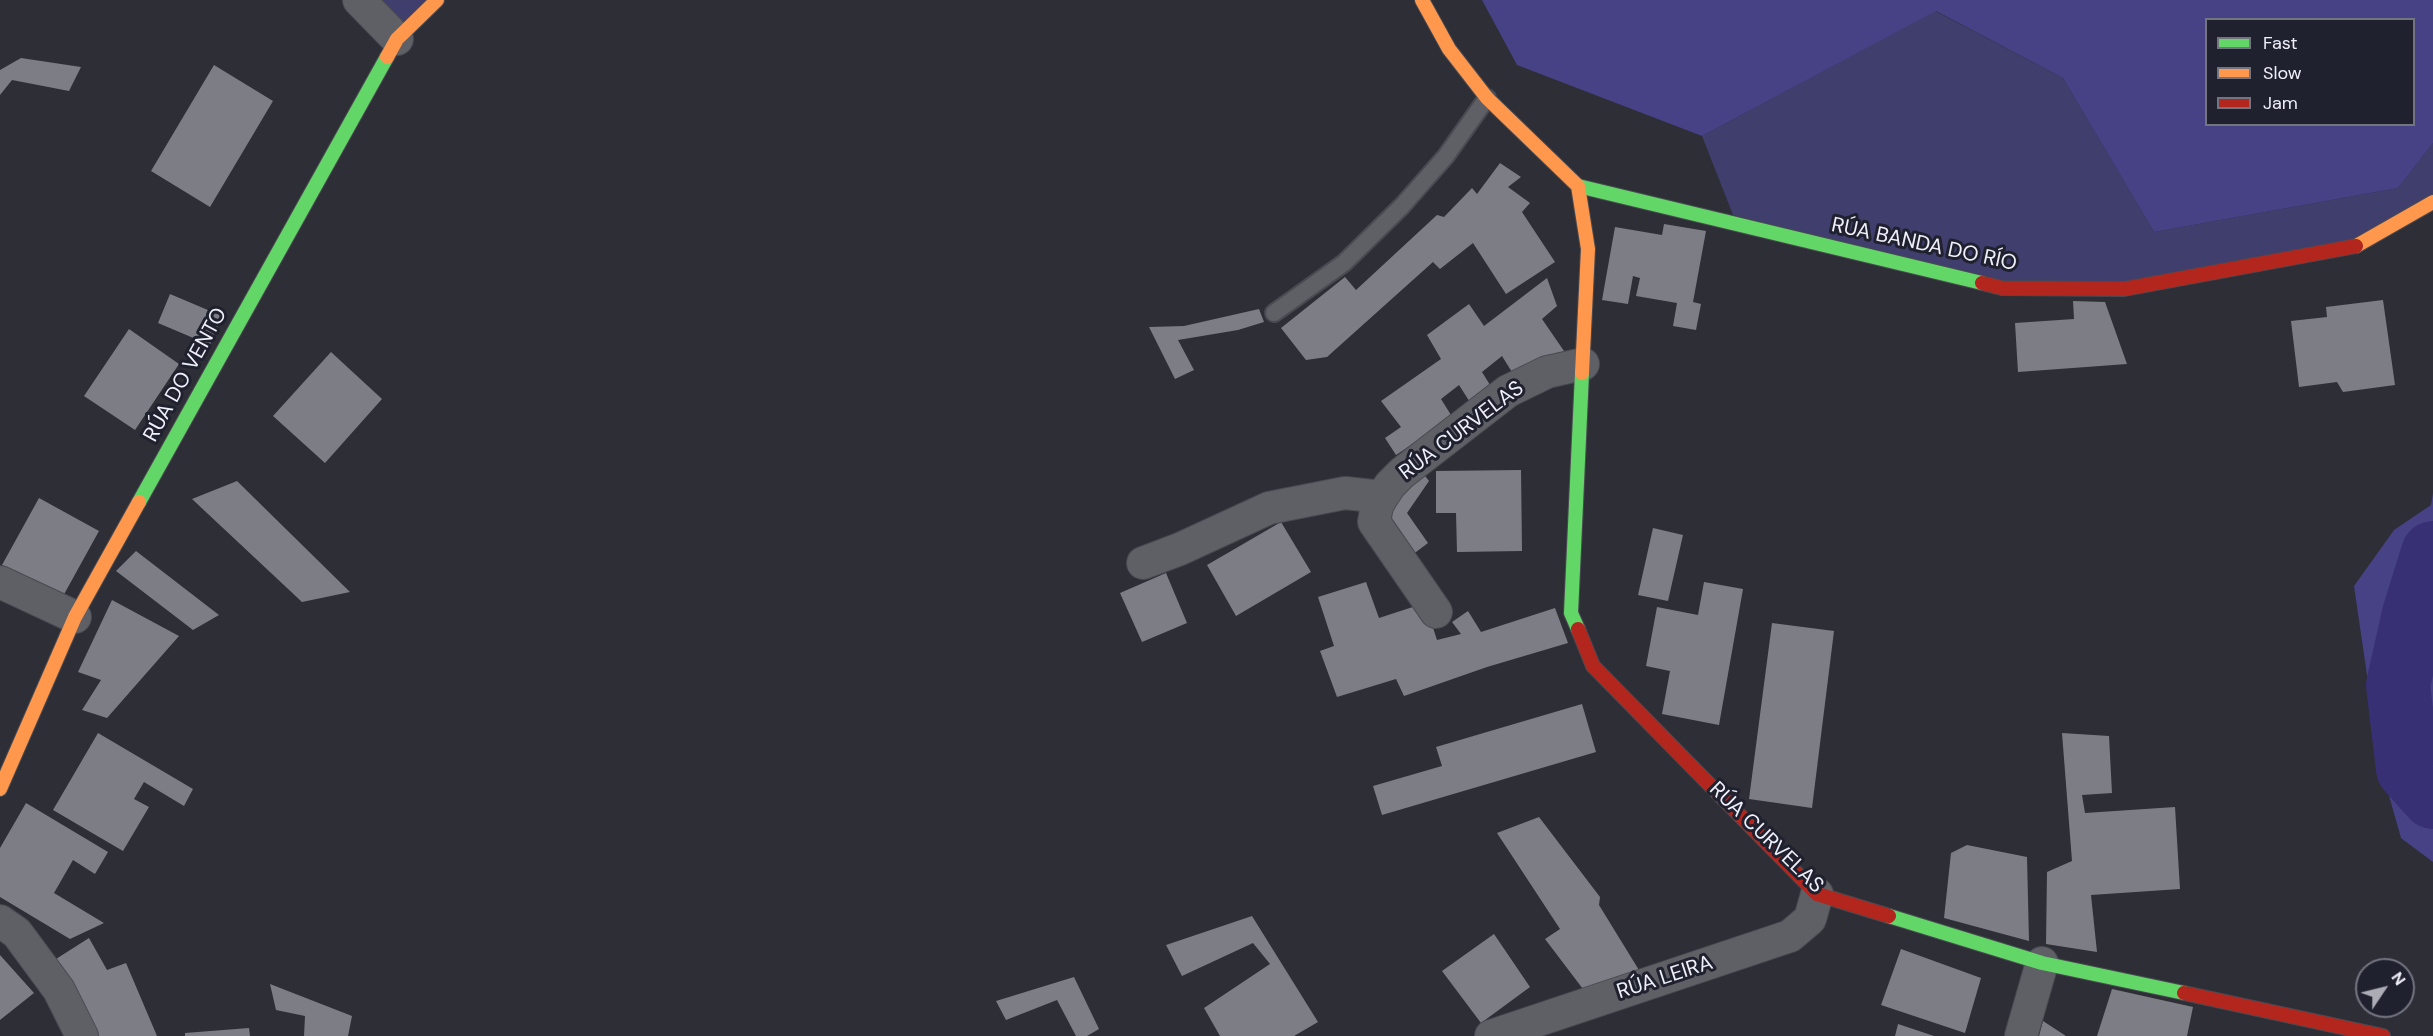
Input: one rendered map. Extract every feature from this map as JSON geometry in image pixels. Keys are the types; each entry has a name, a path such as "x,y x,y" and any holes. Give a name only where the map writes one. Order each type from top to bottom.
{"street":[{"path":"359,0 397,39"},
{"name":"RÚA DO VENTO","path":"0,789 75,617 397,39 436,0"},
{"path":"1422,0 1449,49 1487,98 1578,186"},
{"name":"RÚA BANDA DO RÍO","path":"1578,186 2002,288 2124,289 2360,246 2433,202"},
{"name":"RÚA CURVELAS","path":"1578,186 1588,249 1571,613 1593,666 1817,894 2042,963 2383,1036"},
{"name":"RÚA CURVELAS","path":"1436,612 1374,522 1377,506 1390,485 1402,473 1508,391 1547,372 1583,364"},
{"name":"RÚA CURVELAS","path":"1143,563 1180,549 1269,508 1345,493 1382,498"},
{"path":"0,582 75,617"},
{"name":"RÚA LEIRA","path":"1491,1036 1790,936 1810,919 1817,894"},
{"path":"0,921 17,933 59,990 82,1036"},
{"path":"2021,1036 2042,963"}],"lane":[{"path":"1274,313 1344,263 1402,206 1446,156 1487,98"}],"shaded area":[{"path":"358,0 437,0 397,39"},
{"path":"1482,0 2433,0 2433,143 2398,188 2154,232 2063,78 1936,11 1702,136 1517,65"},
{"path":"1935,11 2063,78 2154,232 2398,188 2433,143 2433,202 2360,245 2124,289 2002,283 1733,215 1702,136"},
{"path":"2433,493 2433,862 2401,838 2380,764 2354,586 2394,530 2431,505"}],"building":[{"path":"21,58 81,67 69,91 12,80 0,95 0,70"},
{"path":"214,65 273,101 210,207 151,171"},
{"path":"1500,163 1521,177 1508,187 1530,203 1522,212 1555,262 1506,294 1473,243 1440,269 1433,262 1327,357 1306,360 1281,328 1345,277 1356,290 1437,215 1444,217 1472,188 1477,194"},
{"path":"1664,224 1706,231 1693,302 1701,304 1696,330 1673,326 1677,303 1636,296 1640,278 1633,276 1628,304 1602,300 1615,227 1662,235"},
{"path":"1547,278 1557,306 1542,319 1564,351 1515,377 1502,356 1482,372 1495,393 1473,407 1459,385 1441,399 1456,423 1419,451 1414,443 1396,455 1385,438 1401,427 1381,401 1441,359 1427,335 1469,304 1484,326"},
{"path":"170,294 222,316 210,345 158,323"},
{"path":"2383,300 2395,385 2343,392 2337,382 2299,387 2291,321 2327,317 2326,307"},
{"path":"2073,301 2105,302 2127,364 2018,372 2015,323 2074,319"},
{"path":"1259,309 1264,322 1238,330 1178,340 1194,370 1175,379 1149,327 1184,326"},
{"path":"129,329 179,364 135,430 84,396"},
{"path":"331,352 382,399 325,463 273,416"},
{"path":"1521,470 1522,551 1457,552 1456,513 1436,513 1436,471"},
{"path":"1422,472 1429,481 1407,513 1428,543 1412,555 1389,520 1394,500"},
{"path":"237,481 350,592 302,602 192,499"},
{"path":"39,498 99,531 62,598 2,565"},
{"path":"1281,522 1311,572 1236,616 1207,565"},
{"path":"1653,528 1683,535 1668,601 1638,595"},
{"path":"136,551 219,615 193,630 116,571"},
{"path":"1166,573 1187,623 1142,642 1120,593"},
{"path":"1366,582 1379,618 1425,603 1437,640 1461,634 1452,622 1468,611 1481,632 1555,608 1568,643 1487,667 1404,696 1396,679 1337,697 1320,651 1334,646 1318,597"},
{"path":"1704,582 1743,589 1719,725 1662,714 1670,671 1646,666 1657,607 1698,615"},
{"path":"112,600 179,636 107,718 82,710 101,680 78,672"},
{"path":"1772,623 1834,631 1812,808 1749,799"},
{"path":"1582,704 1596,752 1382,815 1373,786 1442,766 1436,747"},
{"path":"98,733 193,789 184,806 144,782 134,799 149,807 123,851 53,810"},
{"path":"2062,733 2109,736 2112,793 2082,795 2085,813 2175,807 2180,889 2091,895 2097,952 2046,944 2047,872 2072,861"},
{"path":"26,803 108,852 95,874 73,860 54,893 104,923 70,939 0,897 0,848"},
{"path":"1539,817 1600,897 1599,905 1642,975 1586,993 1545,939 1560,929 1497,833"},
{"path":"1967,845 2027,857 2029,941 1944,918 1951,853"},
{"path":"1252,916 1318,1022 1294,1036 1220,1036 1204,1008 1270,964 1253,943 1182,976 1166,945"},
{"path":"1494,934 1530,987 1481,1023 1442,971"},
{"path":"89,938 107,970 126,963 157,1036 99,1036 56,959"},
{"path":"1901,949 1981,978 1965,1033 1881,1005"},
{"path":"0,955 34,993 0,1020"},
{"path":"1074,977 1099,1029 1087,1036 1076,1036 1057,1000 1006,1020 996,1001"},
{"path":"270,984 352,1016 348,1036 304,1036 305,1016 276,1010"},
{"path":"2112,989 2193,1007 2187,1036 2097,1036"},
{"path":"2043,1021 2066,1036 2039,1036"},
{"path":"1898,1024 1934,1036 1895,1036"},
{"path":"249,1028 250,1036 185,1036 185,1033"}],"waterway":[{"path":"2433,553 2414,614 2398,685 2408,769 2433,797"}],"traffic: fast":[{"path":"139,502 387,57"},
{"path":"1578,186 1982,283"},
{"path":"1578,629 1571,613 1582,373"},
{"path":"1889,916 2042,963 2184,993"}],"traffic: slow":[{"path":"387,57 397,39 437,0"},
{"path":"1422,0 1449,49 1487,98 1578,186 1588,249 1582,373"},
{"path":"2356,246 2433,202"},
{"path":"0,789 75,617 139,502"}],"traffic: jam":[{"path":"1982,283 2002,288 2124,289 2356,246"},
{"path":"1578,629 1593,666 1817,894 1889,916"},
{"path":"2184,993 2383,1036"}]}
